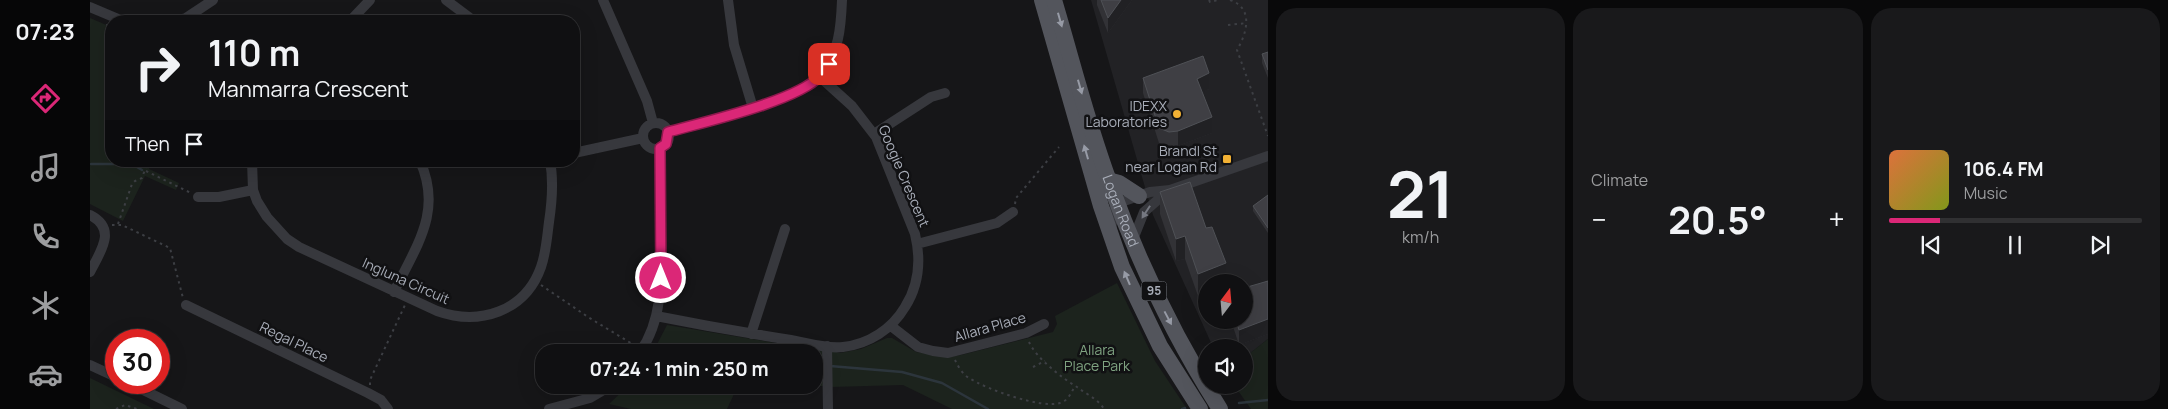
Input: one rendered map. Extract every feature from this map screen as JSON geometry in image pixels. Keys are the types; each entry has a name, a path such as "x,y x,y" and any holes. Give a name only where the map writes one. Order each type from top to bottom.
{"main road":[{"name":"Logan Road","path":"1042,0 1110,232 1126,276 1148,322 1174,369 1200,409"},
{"name":"Logan Road","path":"1054,0 1108,180 1132,242 1166,316 1220,409"},
{"path":"1108,180 1119,183 1139,196"}],"street":[{"path":"190,15 213,0"},
{"path":"356,15 370,0"},
{"path":"446,0 466,15"},
{"path":"602,0 647,101 653,123"},
{"path":"728,0 734,45 753,108"},
{"path":"668,132 753,108 793,92 820,77 837,47 841,29 842,0"},
{"path":"90,7 105,14"},
{"name":"Googie Crescent","path":"656,316 751,334 842,347 871,339 891,326 900,316 914,288 918,274 917,244 874,134 852,106 820,77"},
{"path":"874,134 931,97 945,93"},
{"path":"653,123 664,126 668,132 666,144 660,148 648,145 644,138 646,127 653,123"},
{"path":"580,152 644,138"},
{"path":"645,344 656,316 661,278 660,148"},
{"path":"1110,232 1114,213 1118,205 1139,196 1170,190 1268,156"},
{"name":"Ingluna Circuit","path":"252,167 253,190 267,217 278,230 299,248 451,316 469,319 487,316 502,310 520,298 534,281 545,256 553,191 551,167"},
{"path":"394,292 425,225 430,208 430,193 423,167"},
{"path":"198,196 220,198 253,190"},
{"path":"1132,242 1144,212 1170,190"},
{"path":"917,244 997,223 1014,212"},
{"path":"90,215 104,226 104,241 90,272"},
{"path":"751,334 785,229"},
{"name":"Regal Place","path":"186,305 368,393 380,400 388,409"},
{"name":"Allara Place","path":"891,326 918,347 948,353 1026,333 1044,324"},
{"path":"827,346 828,409"},
{"path":"90,365 105,372"},
{"path":"151,394 182,409"},
{"path":"549,409 590,398 597,394"}],"path":[{"path":"1210,0 1210,2 1218,0"},
{"path":"1230,0 1237,2 1244,8 1245,37 1237,50 1268,136"},
{"path":"1228,25 1246,23"},
{"path":"1014,212 1016,198 1059,147"},
{"path":"118,224 133,182 142,178 147,167"},
{"path":"146,172 198,196"},
{"path":"104,226 118,224 170,248 180,293 186,305"},
{"path":"534,281 630,344"},
{"path":"368,393 370,380 408,298"},
{"path":"1026,333 1032,348 1045,361 1104,409"},
{"path":"948,353 954,357 967,377 1006,395 1026,401 1059,404 1067,399 1075,386"},
{"path":"1033,367 1045,361"},
{"path":"116,409 128,406 137,409"}],"shaded area":[{"path":"1091,0 1268,0 1268,339 1253,351 1253,339 1209,339 1205,329 1253,329 1253,274 1198,274 1198,314 1153,215"}],"green space":[{"path":"90,18 105,24 105,167 150,167 149,169 179,183 176,190 145,176 123,221 90,204"},
{"name":"Allara Place Park","path":"1117,283 1155,361 1187,409 952,409 903,385 831,387 829,351 840,353 861,349 887,338 892,338 916,352 948,357 961,355 1053,332 1057,324 1055,316"},
{"path":"667,325 782,344 657,344"},
{"path":"1268,339 1268,409 1251,409 1240,394 1253,394 1253,351"},
{"path":"823,351 824,351 823,386"},
{"path":"90,378 105,385 105,394 123,394 154,409 90,409"},
{"path":"620,394 734,394 727,409 631,409 609,404"}],"building":[{"path":"1101,0 1121,0 1108,18"},
{"path":"1268,52 1268,70 1262,54"},
{"name":"IDEXX Laboratories","path":"1203,56 1209,73 1197,79 1212,117 1178,131 1169,132 1159,128 1143,78"},
{"path":"1190,182 1206,228 1212,227 1226,263 1198,274 1185,236 1176,239 1160,192"},
{"path":"1268,195 1268,228 1253,206"},
{"path":"1268,281 1268,319 1253,325 1253,285"}],"waterway":[{"path":"91,164 105,164"},
{"path":"137,167 142,170"},
{"path":"830,366 902,372 942,383 988,409"},
{"path":"1239,403 1268,400"}],"place":[{"name":"IDEXX Laboratories","path":"1177,114"},
{"name":"Brandl St near Logan Rd","path":"1227,159"}],"route":[{"path":"661,278 660,148 666,144 669,136 668,132 753,108 793,92 820,77 829,64"}]}
